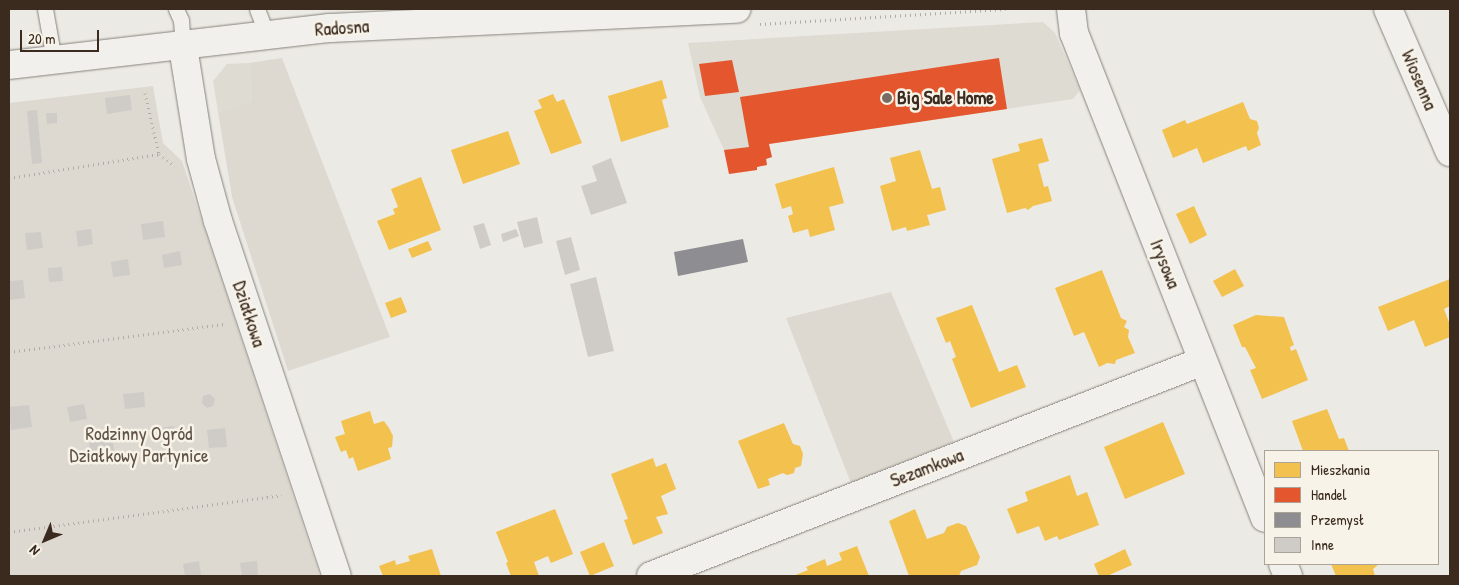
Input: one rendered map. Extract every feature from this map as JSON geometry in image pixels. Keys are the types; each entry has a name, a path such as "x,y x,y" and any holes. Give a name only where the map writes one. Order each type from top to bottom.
{"street":[{"name":"Radosna","path":"9,66 183,47 267,35 328,18 737,9"},
{"name":"Irysowa","path":"1071,9 1074,33 1264,515"},
{"name":"Wiosenna","path":"1388,9 1450,152"},
{"name":"Działkowa","path":"183,47 201,159 218,221 337,576"},
{"name":"Sezamkowa","path":"651,576 1203,361"}],"lane":[{"path":"45,9 54,60"},
{"path":"176,9 182,25 183,47"},
{"path":"258,9 267,35"}],"path":[{"path":"9,178 159,154"},
{"path":"9,352 224,324"},
{"path":"9,532 286,494"}],"shaded area":[{"name":"Big Sale Home","path":"1043,22 1055,33 1080,90 1073,99 769,144 772,157 767,159 767,165 757,167 757,170 729,174 724,150 700,97 688,43"},
{"path":"249,63 252,101 218,112 213,81 227,64"}],"green space":[{"path":"282,58 390,337 288,371 232,197 218,112 252,101 249,63"},
{"name":"Rodzinny Ogród Działkowy Partynice","path":"153,86 163,143 182,161 320,576 9,576 9,103"},
{"path":"891,292 954,442 851,483 786,318"}],"building: Mieszkania":[{"path":"662,80 667,98 662,100 669,127 621,142 608,96"},
{"path":"553,94 557,102 564,99 582,143 551,154 534,111 542,108 538,100"},
{"path":"1243,102 1250,119 1257,121 1259,128 1257,133 1261,145 1248,151 1246,146 1203,163 1197,148 1173,158 1162,130 1185,120 1187,124"},
{"path":"508,131 520,164 463,184 451,150"},
{"path":"1042,138 1049,161 1038,164 1044,187 1048,186 1052,201 1033,206 1028,210 1025,208 1007,213 992,159 1020,151 1018,144"},
{"path":"920,150 932,189 940,187 946,210 927,215 930,225 907,231 906,227 892,231 880,186 896,181 890,158"},
{"path":"834,167 844,203 829,207 835,230 810,237 808,229 793,233 788,216 793,214 791,206 782,209 775,184"},
{"path":"421,177 441,230 389,250 377,221 395,214 393,209 398,207 391,189"},
{"path":"1194,206 1207,235 1190,244 1176,214"},
{"path":"428,241 432,250 412,258 408,249"},
{"path":"1235,269 1244,286 1222,297 1213,281"},
{"path":"1102,270 1121,318 1127,321 1124,327 1129,330 1128,337 1135,353 1116,360 1115,364 1107,363 1099,367 1084,332 1074,336 1055,288"},
{"path":"1450,279 1450,306 1444,309 1450,325 1450,337 1425,347 1414,320 1388,331 1378,307"},
{"path":"401,297 407,312 391,318 385,303"},
{"path":"972,305 999,372 1017,365 1026,387 971,408 952,359 956,357 950,341 946,343 936,318"},
{"path":"1256,315 1284,317 1294,345 1290,347 1291,351 1296,349 1308,380 1262,399 1250,370 1256,368 1245,347 1242,347 1233,325"},
{"path":"1327,409 1339,439 1344,438 1349,450 1303,450 1292,421"},
{"path":"370,411 374,424 384,421 393,436 392,447 388,448 391,459 358,471 353,457 349,459 346,450 341,452 335,437 345,434 341,421"},
{"path":"1163,422 1185,474 1125,499 1104,447"},
{"path":"784,423 793,444 800,446 803,454 801,466 795,468 794,473 787,475 783,473 768,479 770,485 758,489 738,441"},
{"path":"653,458 656,467 666,463 676,489 661,496 668,514 656,517 663,533 633,545 624,520 628,519 611,474"},
{"path":"1070,475 1077,496 1087,492 1099,525 1059,540 1057,536 1045,541 1039,526 1017,534 1007,509 1028,501 1025,492"},
{"path":"555,509 573,554 551,563 548,556 534,562 539,576 511,576 506,563 508,562 496,532"},
{"path":"915,509 927,539 944,533 947,527 958,523 966,526 980,557 977,565 961,571 959,576 909,576 889,521"},
{"path":"604,542 614,566 590,576 580,552"},
{"path":"857,546 869,576 793,576 808,570 806,567 825,559 827,566 842,560 839,553"},
{"path":"432,549 441,576 383,576 379,566 395,560 396,565 410,561 408,556"},
{"path":"1125,549 1132,565 1107,576 1099,576 1094,564"},
{"path":"1331,565 1378,565 1373,569 1375,576 1336,576"}],"building: Handel":[{"path":"999,58 1007,109 769,144 772,157 766,159 767,165 757,167 757,170 729,174 724,150 749,147 740,97"},
{"path":"732,60 739,92 705,96 699,64"}],"building: Przemysł":[{"path":"743,239 748,262 678,276 674,252"}],"building: Inne":[{"path":"130,95 132,110 107,114 105,98"},
{"path":"37,110 42,163 32,164 27,111"},
{"path":"46,113 57,113 57,123 47,124"},
{"path":"611,158 627,203 591,215 581,186 597,181 592,166"},
{"path":"537,217 543,243 524,248 517,222"},
{"path":"163,221 165,237 143,240 141,224"},
{"path":"484,223 491,245 480,249 473,226"},
{"path":"91,229 93,244 78,247 76,231"},
{"path":"516,229 519,236 503,242 501,234"},
{"path":"41,232 43,248 27,250 25,233"},
{"path":"571,237 580,270 565,275 556,241"},
{"path":"180,251 182,265 164,268 162,255"},
{"path":"128,259 130,275 113,277 111,262"},
{"path":"62,267 63,281 49,282 48,268"},
{"path":"596,277 614,351 588,357 570,284"},
{"path":"23,280 25,298 9,300 9,281"},
{"path":"144,392 145,407 125,409 123,394"},
{"path":"210,394 215,399 213,406 207,408 202,403 203,396"},
{"path":"84,404 87,419 70,422 67,407"},
{"path":"29,405 32,427 11,430 9,407"},
{"path":"174,426 175,439 159,440 158,428"},
{"path":"225,428 227,447 209,448 207,430"},
{"path":"113,441 115,456 90,458 89,443"},
{"path":"199,561 201,576 185,576 183,564"},
{"path":"257,561 258,576 242,576 240,563"}],"place":[{"name":"Big Sale Home","path":"887,98"}]}
